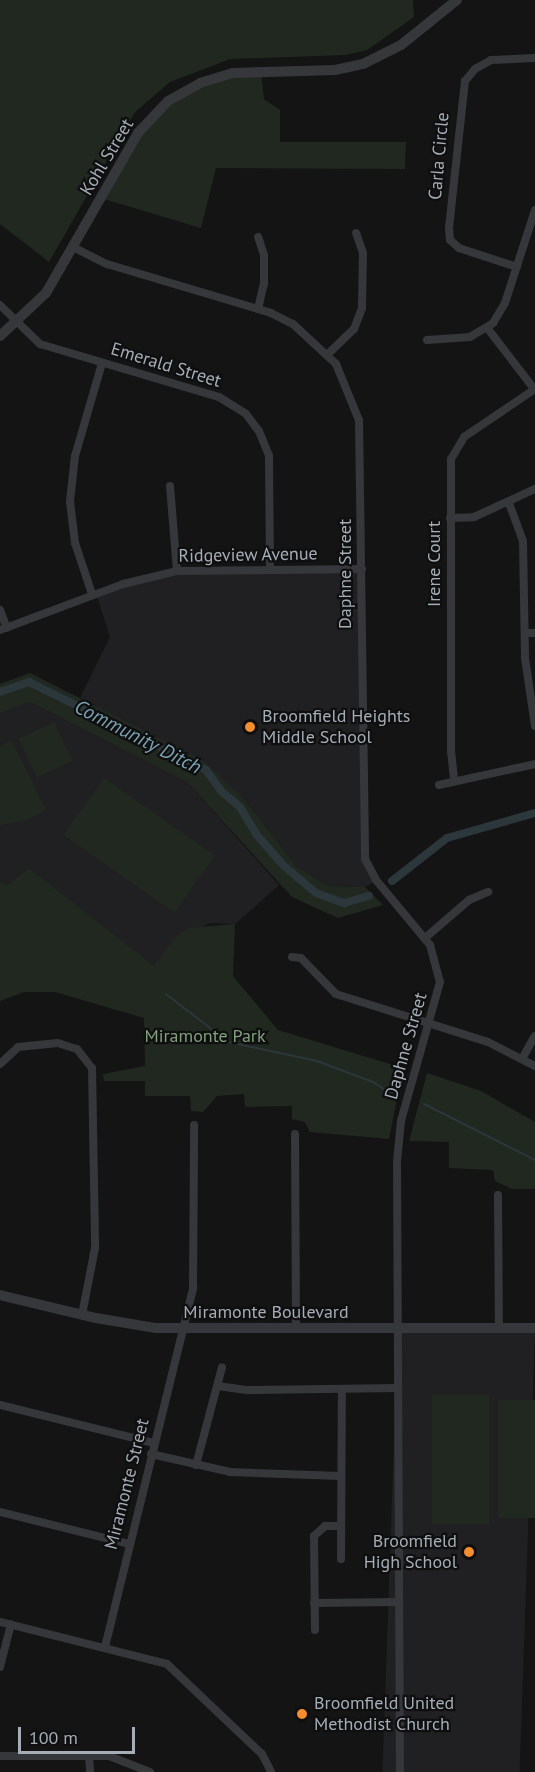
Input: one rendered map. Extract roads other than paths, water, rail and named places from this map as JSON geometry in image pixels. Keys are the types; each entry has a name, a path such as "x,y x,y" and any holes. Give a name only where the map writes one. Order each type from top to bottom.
{"street":[{"name":"Kohl Street","path":"0,336 46,293 138,133 168,101 200,83 233,73 335,70 363,64 400,45 455,2"},
{"name":"Carla Circle","path":"517,267 459,249 450,240 449,228 465,81 475,69 491,60 535,58"},
{"path":"427,340 470,337 488,329 505,303 535,210"},
{"path":"328,354 354,329 362,308 363,253 356,233"},
{"path":"258,237 264,255 264,284 258,309"},
{"name":"Daphne Street","path":"73,247 106,264 258,309 293,324 328,354 349,388 359,420 365,859 376,880 425,938 438,962 440,982 406,1103 398,1144 400,1772"},
{"name":"Emerald Street","path":"0,305 40,345 219,397 253,422 269,456 270,569"},
{"path":"488,329 535,389"},
{"path":"92,594 74,536 70,492 75,456 102,363"},
{"name":"Irene Court","path":"454,779 450,467 459,442 535,389"},
{"path":"170,486 177,571"},
{"path":"450,518 474,517 509,503 535,489"},
{"path":"509,503 523,540 526,677 535,726"},
{"name":"Ridgeview Avenue","path":"3,629 92,594 177,571 362,569"},
{"path":"0,610 3,629"},
{"path":"525,633 535,633"},
{"path":"439,785 454,779 535,764"},
{"path":"425,938 469,900 488,892"},
{"path":"292,957 301,958 336,994 488,1042 535,1066"},
{"path":"522,1059 535,1036"},
{"path":"0,1064 18,1047 58,1043 83,1054 94,1077 95,1248 82,1315"},
{"name":"Miramonte Street","path":"105,1647 196,1263 194,1125"},
{"path":"295,1134 296,1328"},
{"path":"498,1195 499,1328"},
{"name":"Miramonte Boulevard","path":"0,1295 135,1326 182,1329 535,1328"},
{"path":"196,1465 222,1367"},
{"path":"218,1386 248,1390 398,1388"},
{"path":"341,1559 342,1389"},
{"path":"0,1405 154,1443"},
{"path":"151,1454 230,1472 341,1476"},
{"path":"0,1512 129,1544"},
{"path":"315,1630 314,1536 325,1526 341,1526"},
{"path":"315,1603 399,1602"},
{"path":"0,1622 159,1661 174,1668 262,1754 271,1772"},
{"path":"0,1667 10,1624"},
{"path":"0,1756 121,1758 150,1772"},
{"path":"89,1756 90,1772"}],"waterway":[{"name":"Community Ditch","path":"0,692 29,682 206,770 221,791 240,807 256,834 283,865 316,893 344,903 369,896"},
{"path":"392,881 447,838 535,813"},
{"path":"166,994 228,1042 317,1061 373,1082 396,1097"},
{"path":"424,1104 535,1160"}],"place":[{"name":"Broomfield Heights Middle School","path":"250,727"},
{"name":"Broomfield High School","path":"469,1552"},
{"name":"Broomfield United Methodist Church","path":"302,1714"}],"park label":[{"name":"Miramonte Park","path":"205,1036"}]}
